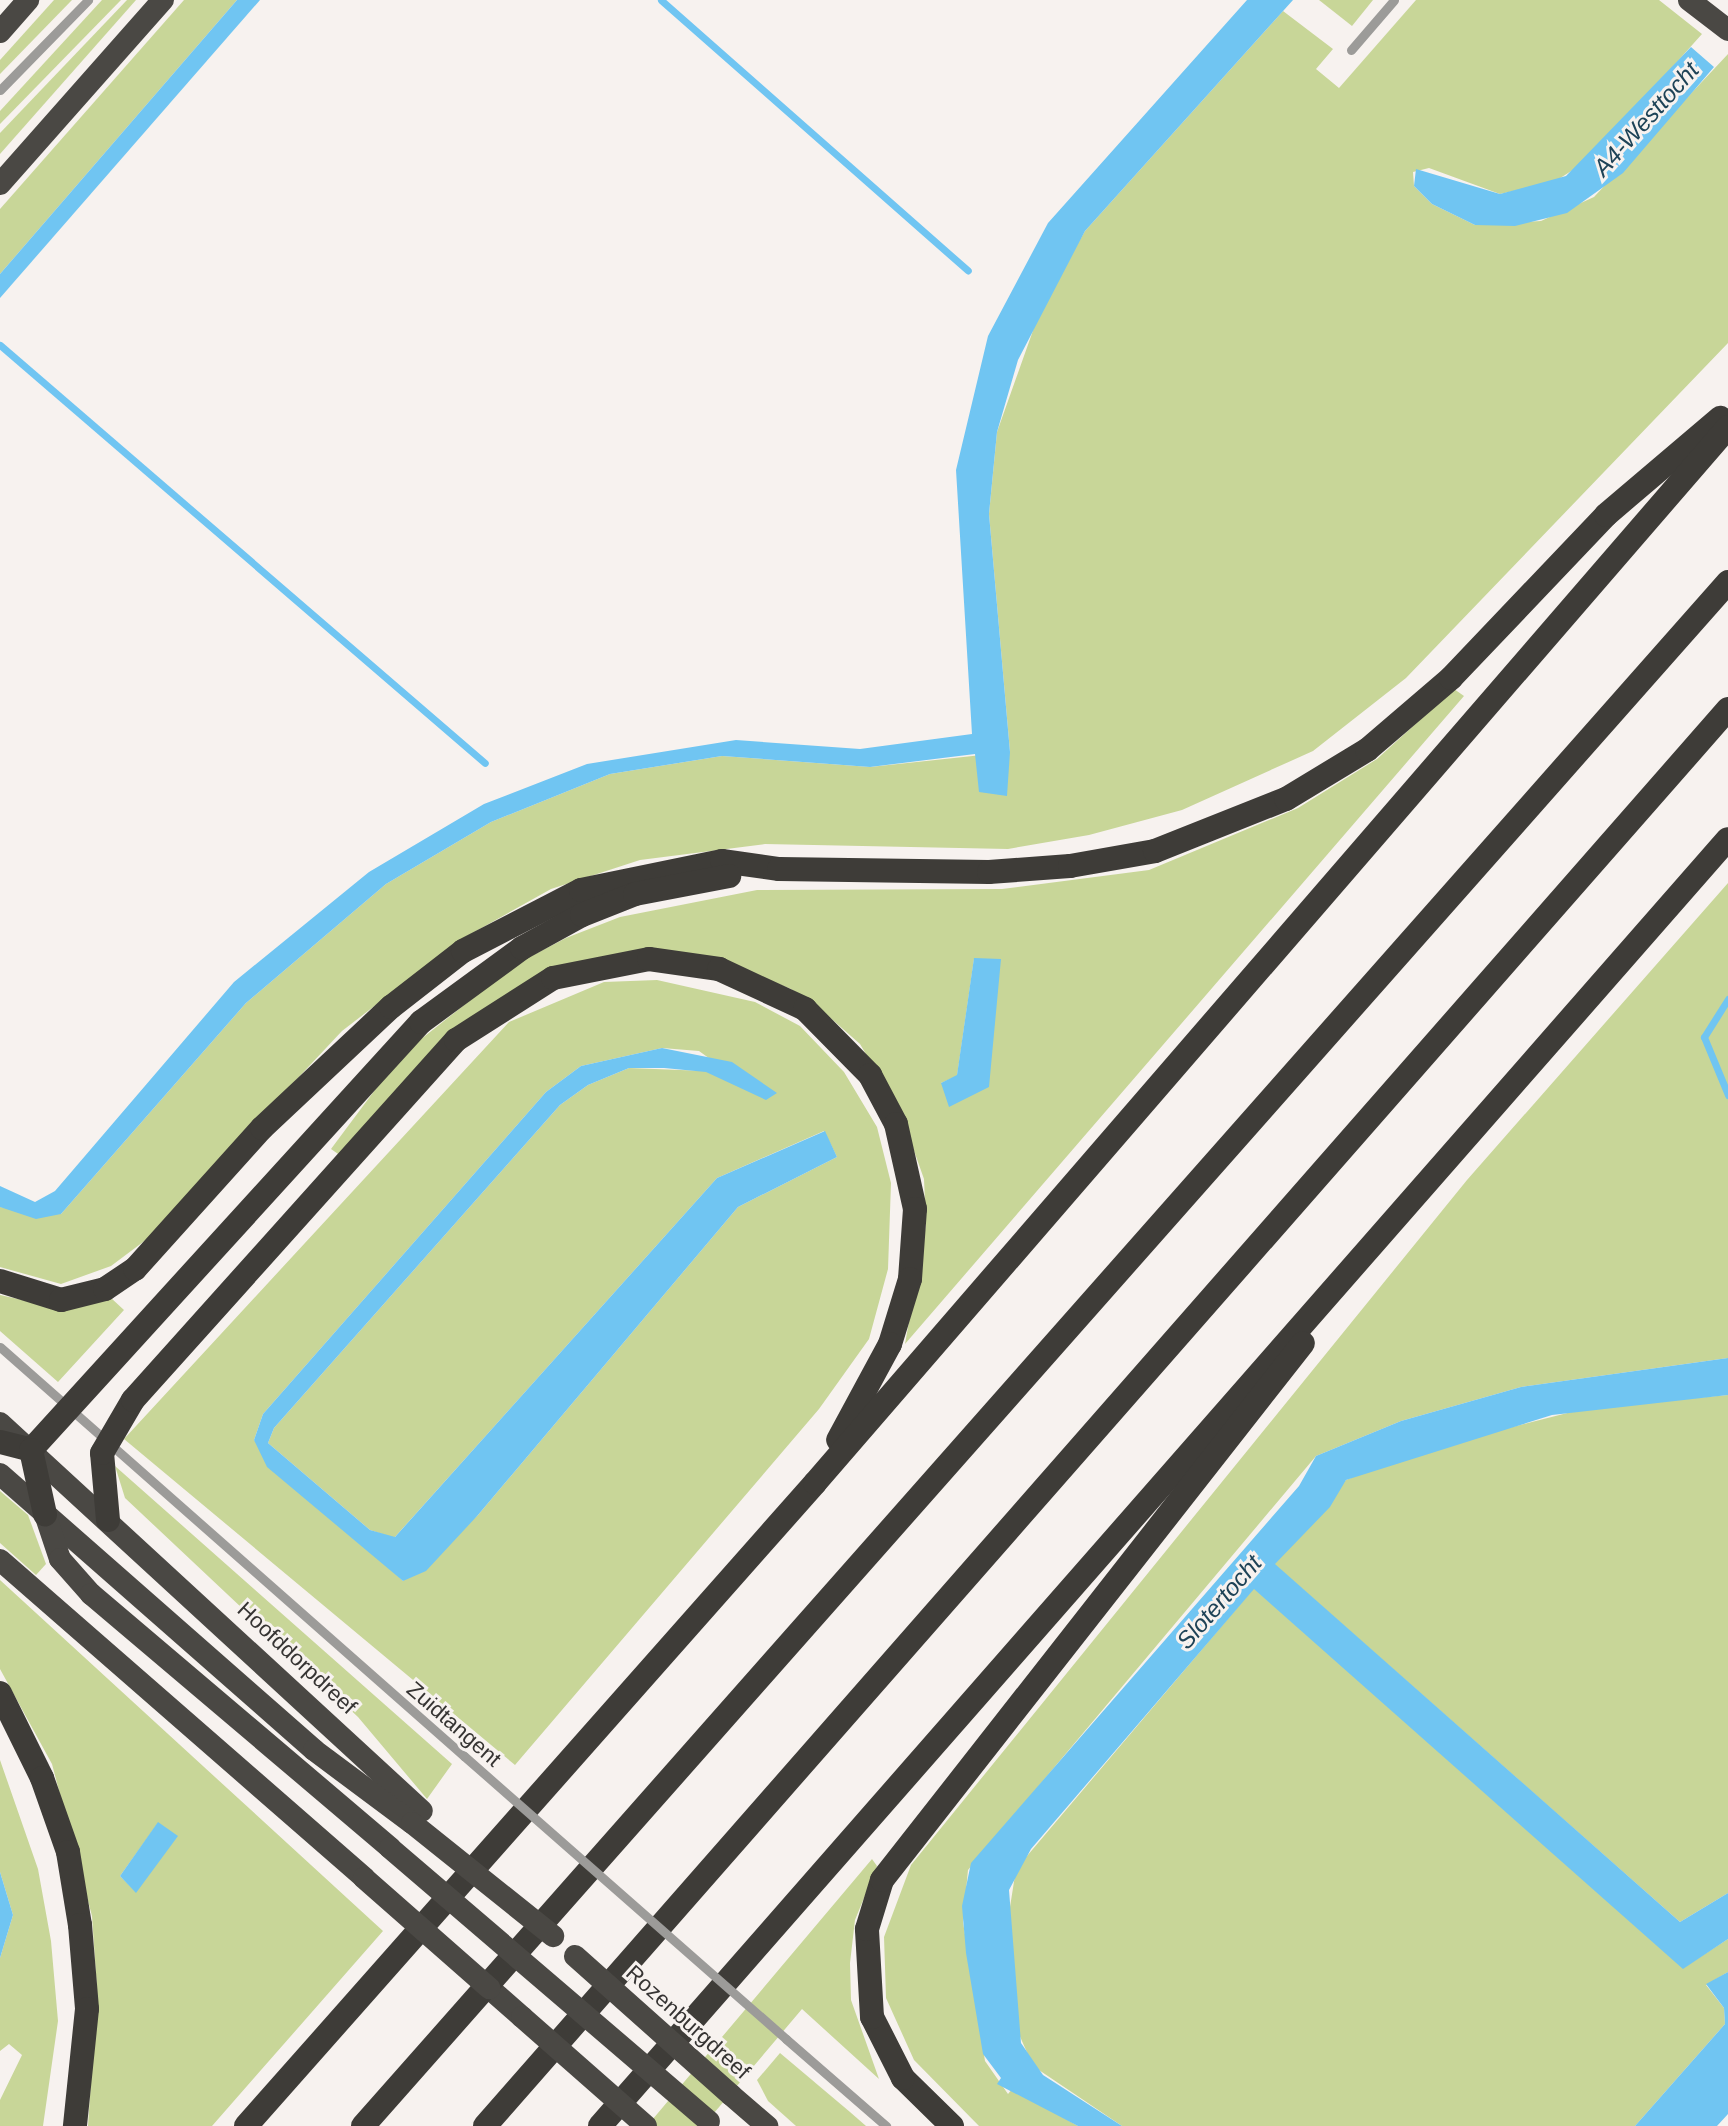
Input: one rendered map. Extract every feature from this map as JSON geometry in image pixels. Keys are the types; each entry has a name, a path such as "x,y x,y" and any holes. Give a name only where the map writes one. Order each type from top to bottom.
{"highway":[{"path":"0,32 28,0"},
{"path":"0,184 163,0"},
{"path":"1689,0 1728,30"},
{"path":"0,1281 61,1300 105,1289 135,1269 262,1128 391,1007 463,951 581,890 676,865 722,861 779,869 1070,866 1155,851 1286,799 1367,750 1451,678 1606,515 1728,411"},
{"path":"246,2126 815,1483 1728,427"},
{"path":"363,2126 1728,582"},
{"path":"485,2126 1728,709"},
{"path":"600,2126 1728,839"},
{"path":"31,1450 372,1070 470,982 582,915 635,894 779,869"},
{"path":"108,1520 100,1468 105,1441 203,1320 456,1040 508,1001 561,975 649,959 719,969 805,1009 870,1075 905,1150 915,1240 902,1315 815,1483"},
{"path":"952,2126 903,2078 872,2017 866,1942 882,1880 1439,1167"},
{"name":"Hoofddorpdreef","path":"0,1423 108,1520 417,1817 575,1956"},
{"path":"0,1442 31,1450"},
{"path":"31,1450 45,1514"},
{"name":"Hoofddorpdreef","path":"0,1474 314,1750 417,1817"},
{"name":"Hoofddorpdreef","path":"45,1514 60,1559 91,1594 711,2124"},
{"path":"0,1560 646,2126"},
{"path":"0,1693 42,1778 73,1881 87,2009 75,2126"},
{"name":"Rozenburgdreef","path":"575,1956 767,2126"}],"lane":[{"path":"0,90 88,0"},
{"path":"1351,50 1394,0"},
{"name":"Zuidtangent","path":"0,1347 886,2126"}],"green space":[{"path":"54,0 72,0 0,74 0,60"},
{"path":"102,0 121,0 0,124 0,111"},
{"path":"127,0 136,0 0,154 0,133"},
{"path":"184,0 237,0 0,274 0,209"},
{"path":"1319,0 1373,0 1352,26"},
{"path":"1416,0 1659,0 1702,34 1590,159 1554,182 1500,194 1429,168 1413,172 1414,186 1432,204 1475,225 1541,221 1594,197 1728,54 1728,343 1406,678 1313,751 1182,810 1089,835 1008,849 765,844 640,860 551,889 460,940 342,1031 147,1239 111,1266 61,1284 0,1267 0,1207 61,1214 246,1003 386,884 491,822 610,774 722,756 870,767 1010,752 989,514 997,432 1041,308 1085,231 1283,11 1333,49 1316,69 1339,88"},
{"path":"1454,689 1464,696 905,1344 926,1225 924,1179 900,1111 860,1044 826,1014 791,989 720,960 537,977 341,1156 331,1149 401,1055 516,964 566,938 620,917 757,890 1002,889 1149,870 1298,808 1377,759","holes":["974,959 989,1087 941,1083 957,1076"]},
{"path":"1728,883 1728,1358 1521,1387 1401,1421 1316,1456 968,1870 963,1922 985,2061 1008,2094 1013,2088 1078,2126 979,2126 914,2060 886,1998 884,1937 911,1865 1467,1180"},
{"path":"657,980 755,1002 800,1026 844,1072 877,1127 891,1183 888,1269 869,1339 819,1409 515,1765 124,1439 509,1022 604,982","holes":["662,1048 699,1051 766,1099 706,1071 629,1068 588,1085 560,1105 274,1428 268,1443 370,1530 394,1538 717,1178 824,1131 837,1157 738,1207 478,1515 403,1581 254,1440 263,1414 546,1092 581,1066"]},
{"path":"0,1295 63,1309 111,1298 124,1310 58,1382 0,1331"},
{"path":"1728,1395 1728,1893 1680,1922 1274,1564 1346,1480 1418,1451 1587,1408"},
{"path":"115,1466 452,1764 427,1799 358,1717 125,1498"},
{"path":"0,1491 28,1515 46,1564 36,1575 0,1543"},
{"path":"0,1580 383,1931 212,2126 88,2126 97,1989 92,1916 52,1764 0,1669","holes":["158,1823 136,1892 120,1876"]},
{"path":"1254,1588 1683,1968 1728,1939 1728,1972 1706,1985 1724,2008 1725,2024 1635,2126 1122,2126 1033,2066 1018,2032 1007,1926 1016,1869"},
{"path":"0,1760 38,1869 51,1941 58,2021 43,2126 0,2126 0,2100 22,2055 9,2044 0,2051 0,1958 13,1915 0,1872"},
{"path":"872,1859 877,1866 855,1920 850,1963 851,2000 879,2079 802,2009 703,2126 647,2126"},
{"path":"780,2053 866,2126 796,2126 768,2101 757,2080"}],"water":[{"path":"237,0 260,0 0,298 0,274"},
{"path":"1247,0 1293,0 1085,231 1018,360 997,432 989,514 1010,752 1007,796 979,792 975,754 870,767 722,756 610,774 491,822 386,884 246,1003 61,1214 36,1219 0,1207 0,1186 35,1202 55,1191 234,982 369,872 484,804 587,764 736,740 860,749 972,734 956,470 988,336 1048,223"},
{"name":"A4-Westtocht","path":"1691,47 1714,67 1623,173 1567,213 1515,226 1475,225 1432,204 1414,186 1416,169 1500,194 1566,176"},
{"path":"974,958 1001,959 989,1087 949,1107 941,1083 957,1075"},
{"path":"662,1048 732,1062 777,1093 766,1100 706,1072 664,1068 629,1068 588,1085 560,1105 274,1428 268,1443 370,1530 395,1537 717,1178 825,1131 837,1157 738,1207 478,1515 426,1571 403,1581 267,1467 254,1440 263,1414 546,1092 581,1066"},
{"name":"Slotertocht","path":"1728,1358 1728,1395 1552,1415 1346,1480 1330,1507 1275,1564 1680,1922 1728,1893 1728,1939 1683,1969 1254,1589 1031,1849 1009,1890 1021,2043 1043,2075 1122,2126 1078,2126 997,2084 1001,2078 983,2054 966,1953 962,1906 971,1863 1299,1486 1316,1456 1401,1421 1521,1387"},
{"path":"158,1822 178,1836 136,1893 120,1876"},
{"path":"0,1872 13,1915 0,1958"},
{"path":"1728,1972 1728,2114 1717,2126 1635,2126 1725,2024 1724,2008 1706,1984"}],"waterway":[{"path":"661,0 968,271"},
{"path":"0,345 485,763"},
{"path":"1728,999 1704,1037 1728,1095"}]}
